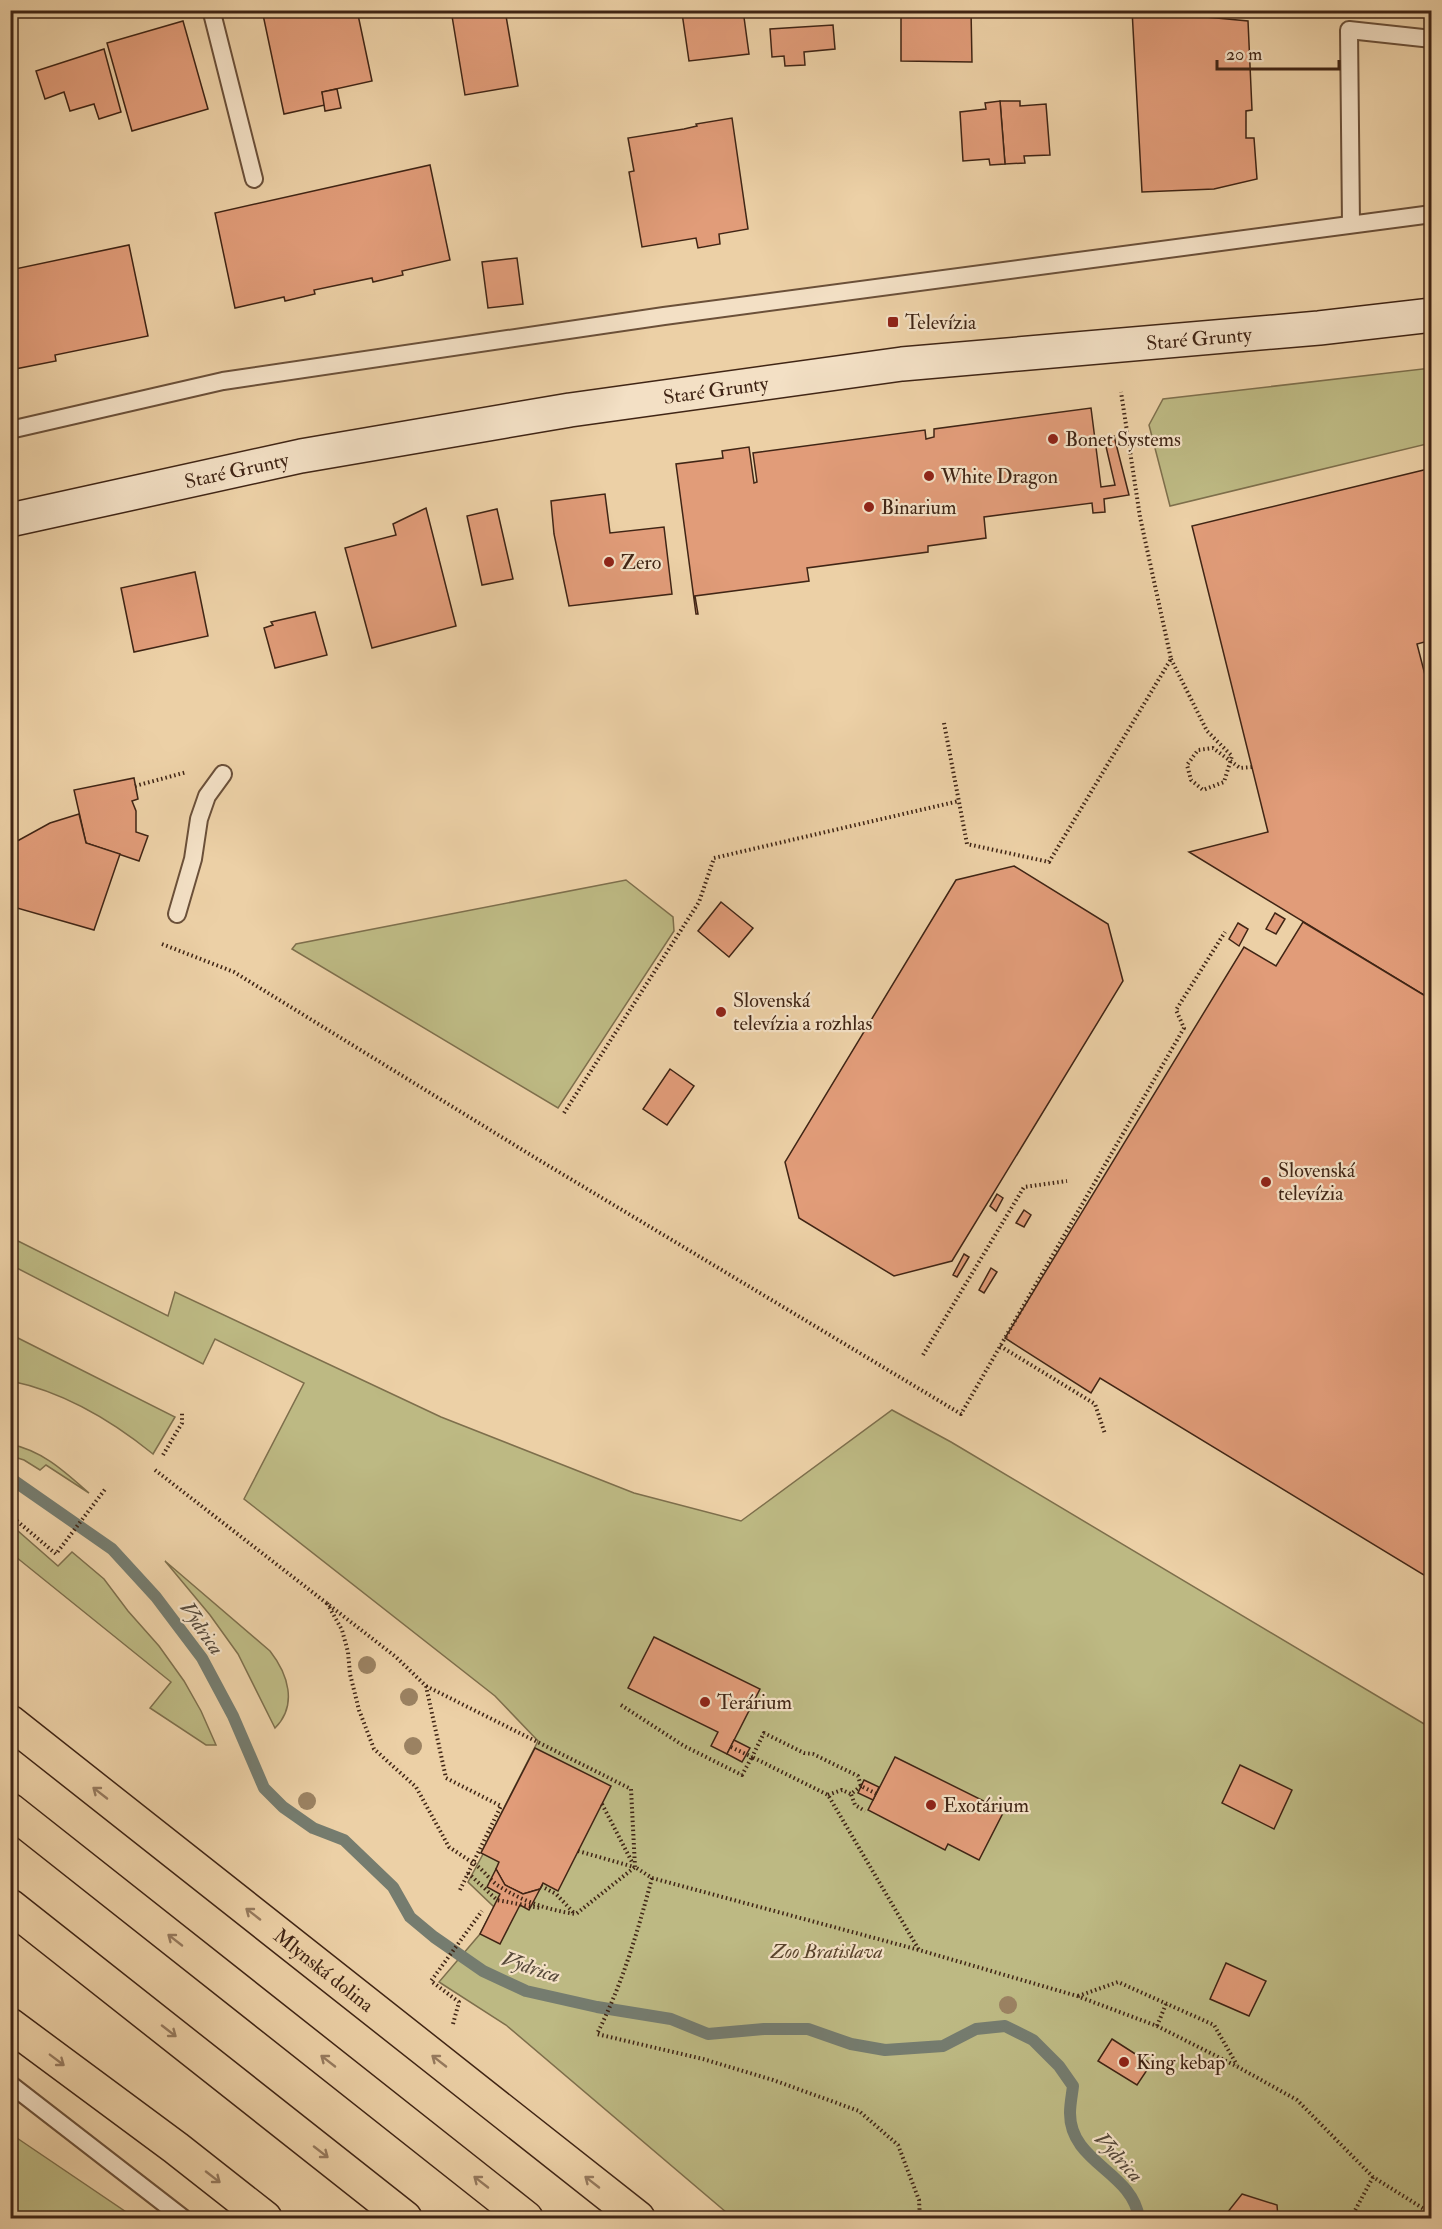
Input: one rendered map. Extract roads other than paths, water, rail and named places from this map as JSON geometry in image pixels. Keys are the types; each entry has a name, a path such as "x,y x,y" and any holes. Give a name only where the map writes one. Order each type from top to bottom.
{"main road":[{"name":"Mlynská dolina","path":"10,1722 638,2218"},
{"path":"10,1810 526,2218"},
{"path":"10,1906 405,2218"},
{"path":"10,1921 123,1995"},
{"path":"10,2025 176,2148 265,2218"}],"street":[{"name":"Staré Grunty","path":"10,520 301,456 570,410 902,364 1308,329 1431,315"}],"lane":[{"path":"212,13 254,178"},
{"path":"1351,224 1349,30 1431,39"},
{"path":"10,430 223,381 664,316 1431,214"},
{"path":"177,914 194,859 199,819 207,796 223,774"},
{"path":"10,2084 183,2218"}],"waterway":[{"name":"Vydrica","path":"10,1478 112,1549 156,1597 202,1658 233,1716 264,1788 283,1807 313,1828 344,1840 393,1887 410,1917 434,1937 483,1971 526,1991 597,2007 671,2019 708,2034 764,2029 808,2029 851,2044 885,2050 943,2046 976,2029 1005,2026 1033,2040 1059,2066 1073,2086 1070,2113 1073,2130 1080,2144 1090,2156 1125,2189 1134,2202 1139,2218"}],"place":[{"name":"Televízia","path":"893,322"},
{"name":"Bonet Systems","path":"1053,439"},
{"name":"White Dragon","path":"929,476"},
{"name":"Binarium","path":"869,507"},
{"name":"Zero","path":"609,562"},
{"name":"Slovenská televízia a rozhlas","path":"721,1012"},
{"name":"Slovenská televízia","path":"1266,1182"},
{"name":"Terárium","path":"705,1702"},
{"name":"Exotárium","path":"931,1805"},
{"name":"King kebap","path":"1124,2062"}],"park label":[{"name":"Zoo Bratislava","path":"827,1951"}]}
